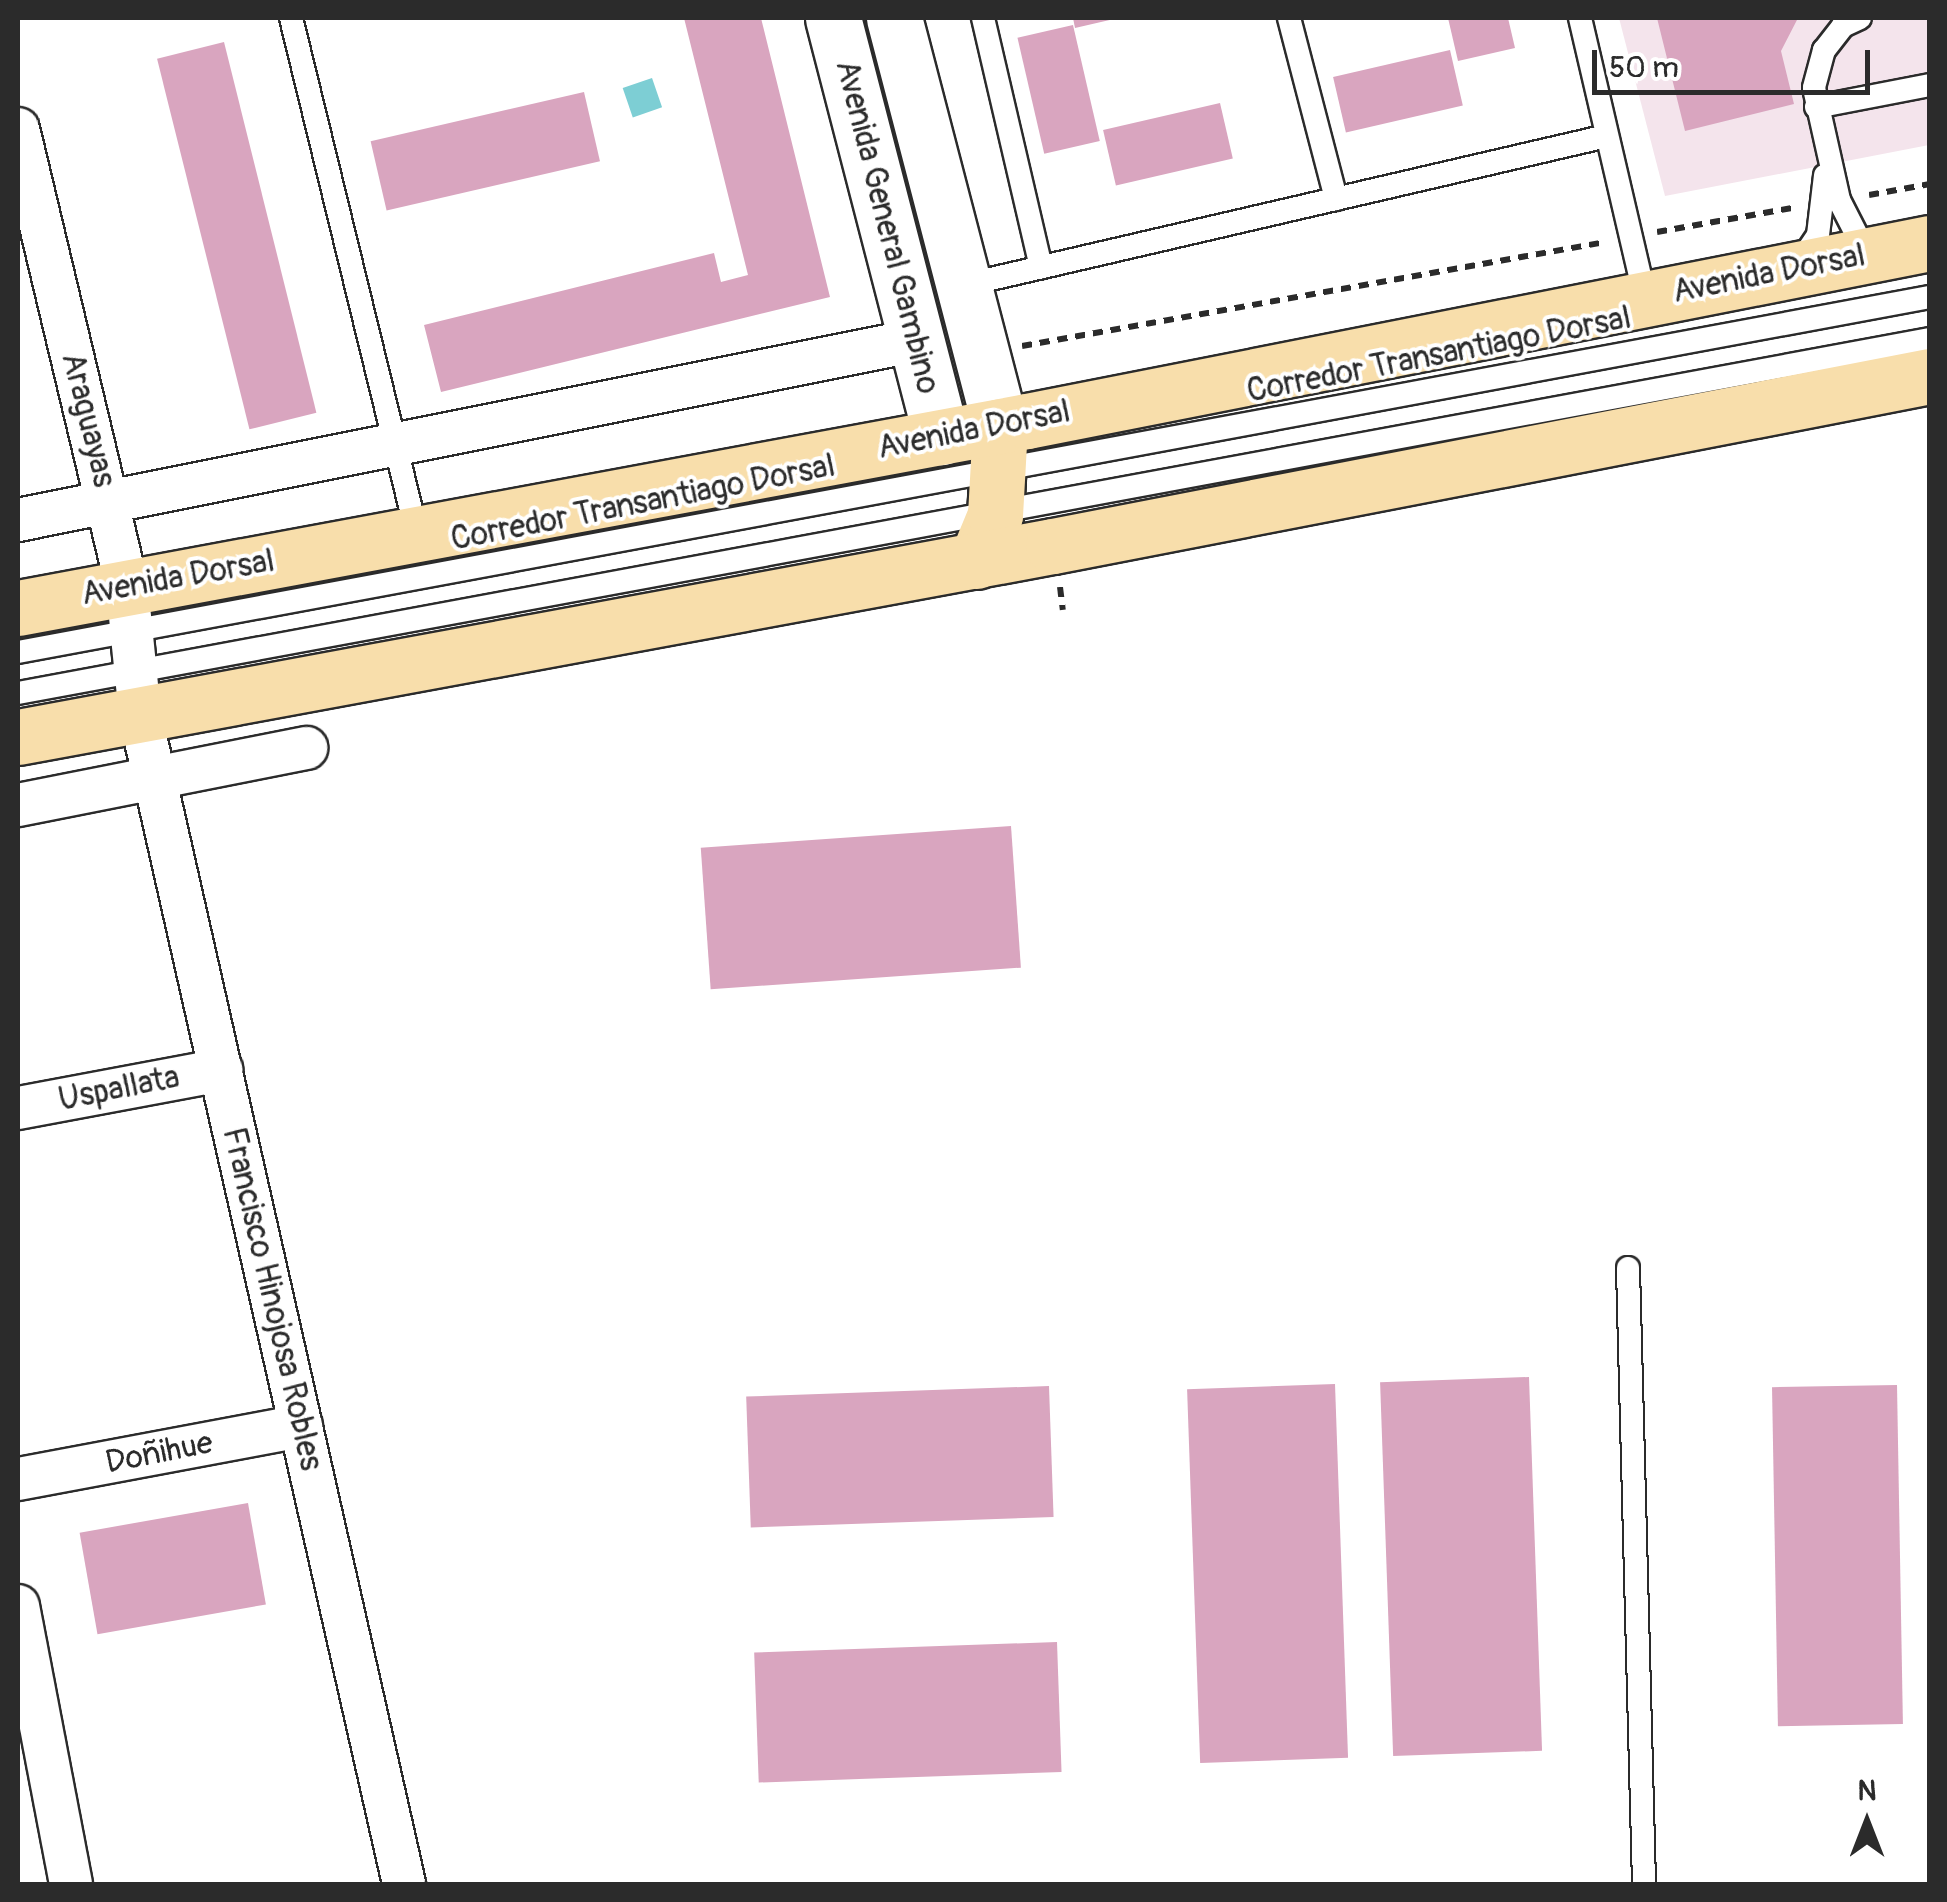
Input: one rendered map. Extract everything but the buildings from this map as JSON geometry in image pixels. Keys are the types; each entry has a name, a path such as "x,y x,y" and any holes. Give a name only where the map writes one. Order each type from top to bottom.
{"main road":[{"name":"Avenida Dorsal","path":"993,493 1645,298 1930,243"},
{"name":"Avenida Dorsal","path":"18,608 133,651 993,493 1930,376"},
{"name":"Avenida Dorsal","path":"18,737 133,651 417,534 941,437 993,493"}],"street":[{"name":"Avenida General Gambino","path":"834,18 941,437"},
{"name":"Avenida General Gambino","path":"894,18 965,284 993,493"},
{"name":"Araguayas","path":"18,129 29,227 108,503 133,651"},
{"path":"18,520 396,448 917,340"},
{"name":"Francisco Hinojosa Robles","path":"133,651 155,779 404,1884"},
{"path":"18,805 306,748"},
{"name":"Uspallata","path":"18,1108 221,1070"},
{"name":"Doñihue","path":"18,1479 301,1426"},
{"path":"18,1606 71,1884"}],"lane":[{"path":"291,18 417,534"},
{"path":"983,18 1042,267"},
{"path":"1289,18 1336,199"},
{"path":"1580,18 1645,298"},
{"path":"1860,18 1843,26 1824,50 1814,88 1826,156 1839,200 1867,255"},
{"path":"1816,107 1930,85"},
{"path":"965,284 1607,136"},
{"path":"1796,268 1818,235 1826,156"},
{"name":"Corredor Transantiago Dorsal","path":"993,493 1930,296"},
{"name":"Corredor Transantiago Dorsal","path":"18,693 133,651 993,493 1930,339"},
{"name":"Corredor Transantiago Dorsal","path":"18,652 133,651"},
{"path":"1628,1268 1644,1884"}],"shaded area":[{"path":"1619,18 1929,18 1929,145 1665,196"}],"water":[{"path":"652,78 662,107 633,117 623,88"}]}
